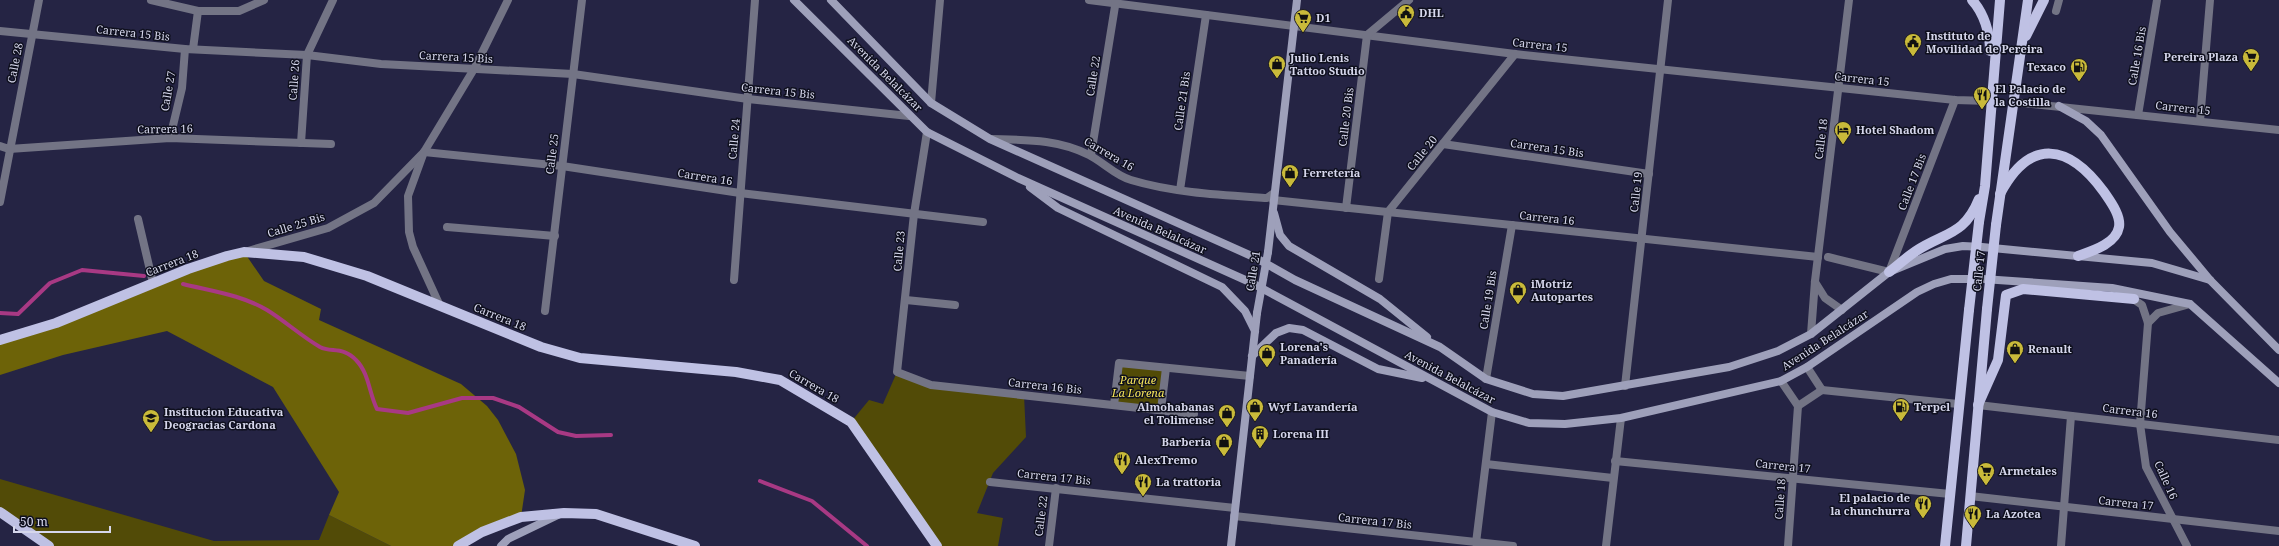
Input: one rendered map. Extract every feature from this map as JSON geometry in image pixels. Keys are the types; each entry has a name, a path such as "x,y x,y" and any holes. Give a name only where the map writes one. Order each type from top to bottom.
{"main road":[{"name":"Avenida Belalcázar","path":"794,0 909,116 927,132 1018,178 1252,283 1492,412 1529,423 1565,424 1621,418 1782,381 1807,367 1917,292 1934,284 1951,279 1983,278 2112,288 2190,304"},
{"name":"Avenida Belalcázar","path":"831,0 931,103 990,139 1256,258 1295,280 1440,347 1486,379 1533,394 1563,396 1625,386 1728,367 1778,351 1811,334 1889,272 1945,249 1963,246 2152,263 2210,280 2279,350"},
{"name":"Calle 21","path":"1231,546 1257,313 1268,252 1297,0"},
{"path":"1972,0 1981,10 1990,43 1990,101"},
{"name":"Calle 17","path":"1945,546 1958,404 1979,222 1985,186 1990,101 2000,0"},
{"name":"Calle 17","path":"1966,546 1996,224 2012,102 2028,0"},
{"path":"2021,45 2044,0"},
{"path":"2059,106 2086,120 2101,135 2170,232 2210,280"},
{"path":"2000,194 2009,177 2018,166 2030,158 2044,154 2056,154 2080,164 2094,179 2113,204 2119,227 2116,234 2107,243 2098,249 2078,256"},
{"path":"1018,178 1058,208 1222,287 1245,311 1255,331"},
{"path":"1889,272 1916,250 1958,229 1975,208 1985,186"},
{"path":"1273,200 1280,235 1289,246 1380,299 1440,347"},
{"name":"Carrera 18","path":"0,340 56,323 188,268 244,252 304,257 367,276 541,347 580,358 736,372 780,380 851,422 937,546"},
{"path":"1978,405 1998,360 2006,295 2023,289 2134,299"},
{"path":"2190,304 2279,383"},
{"path":"1252,356 1276,333 1289,328 1303,330 1378,369 1432,380"},
{"path":"0,512 50,546"},
{"path":"458,546 482,532 521,517 564,513 596,514 695,546"},
{"path":"501,546 508,539 564,513"}],"street":[{"name":"Calle 28","path":"0,202 9,149 39,0"},
{"path":"151,0 198,11 239,11 264,0"},
{"name":"Calle 26","path":"301,143 307,55 333,0"},
{"name":"Calle 25 Bis","path":"440,306 422,270 409,232 408,196 424,152 474,69 508,0"},
{"name":"Calle 25","path":"545,311 582,0"},
{"name":"Calle 24","path":"734,280 754,0"},
{"path":"931,103 940,0"},
{"name":"Carrera 15","path":"1088,0 1116,2 1206,15 1515,54 1955,100 1990,101"},
{"path":"1367,35 1409,0"},
{"name":"Calle 19","path":"1625,386 1668,0"},
{"name":"Calle 18","path":"1811,334 1815,281 1849,0"},
{"path":"2056,11 2059,0"},
{"name":"Calle 16 Bis","path":"2138,115 2157,0"},
{"path":"2200,121 2210,0"},
{"name":"Calle 22","path":"1091,155 1116,2"},
{"name":"Calle 27","path":"170,138 198,11"},
{"name":"Calle 21 Bis","path":"1180,190 1206,15"},
{"name":"Carrera 15 Bis","path":"0,31 189,49 307,55 381,64 574,74 748,99 909,116"},
{"name":"Calle 20 Bis","path":"1346,208 1367,35"},
{"name":"Calle 20","path":"1388,212 1515,54"},
{"name":"Calle 17 Bis","path":"1889,272 1955,100"},
{"name":"Carrera 15","path":"2012,102 2279,130"},
{"name":"Calle 23","path":"897,372 906,300 914,214 927,132"},
{"name":"Carrera 16","path":"0,146 9,149 170,138 331,144"},
{"name":"Carrera 16","path":"990,139 1049,141 1073,147 1091,155 1129,180 1180,190 1264,198 1270,201 1273,200 1818,257"},
{"name":"Carrera 15 Bis","path":"1443,144 1648,174"},
{"name":"Calle 25 Bis","path":"244,252 328,228 374,203 424,152"},
{"name":"Carrera 16","path":"424,152 562,166 740,193 983,222"},
{"path":"1379,279 1388,212"},
{"path":"138,219 153,283"},
{"name":"Calle 19 Bis","path":"1486,379 1512,225"},
{"path":"447,227 555,236"},
{"path":"1828,258 1889,272"},
{"path":"1815,281 1825,298 1842,310"},
{"name":"Calle 16","path":"2112,288 2134,299 2142,305 2148,323 2140,424 2146,467 2172,520 2187,546"},
{"path":"906,300 955,305"},
{"path":"2148,323 2158,313 2190,304"},
{"path":"1114,405 1119,363 1250,376"},
{"path":"1807,367 1822,390"},
{"path":"1161,410 1166,368"},
{"name":"Carrera 16 Bis","path":"897,372 931,385 1194,414"},
{"path":"1782,381 1798,406 1822,390 1958,404"},
{"name":"Carrera 16","path":"1978,405 2279,440"},
{"name":"Calle 18","path":"1788,546 1798,406"},
{"path":"1476,543 1492,412"},
{"path":"2061,546 2071,416"},
{"path":"1606,546 1621,418"},
{"name":"Carrera 17","path":"1615,461 1950,494"},
{"path":"1486,464 1613,478"},
{"name":"Carrera 17 Bis","path":"990,482 1056,488 1476,543 1513,546"},
{"name":"Calle 22","path":"1048,546 1056,488"},
{"name":"Carrera 17","path":"1970,496 2064,508 2279,531"}],"green space":[{"name":"Parque La Lorena","path":"1119,363 1166,368 1161,410 1114,405"},
{"path":"897,372 931,385 1024,395 1026,437 993,473 977,513 1003,518 998,546 937,546 851,422 869,400 883,404"},
{"path":"0,479 214,541 319,540 329,515 391,546 49,546 0,512"}],"shaded area":[{"path":"244,252 264,281 321,309 319,320 461,384 487,406 498,420 516,454 525,490 521,517 458,546 391,546 329,515 339,492 273,387 167,331 63,355 0,375 0,340"}],"waterway":[{"path":"0,313 18,314 50,283 82,270 144,276"},
{"path":"183,284 226,294 257,305 274,314 320,347 328,350 342,351 351,356 364,371 377,409 408,413 462,398 493,398 519,407 558,432 576,436 611,435"},
{"path":"760,481 812,501 867,546"}],"place":[{"name":"DHL","path":"1406,28"},
{"name":"D1","path":"1303,33"},
{"name":"Instituto de Movilidad de Pereira","path":"1913,57"},
{"name":"Pereira Plaza","path":"2251,72"},
{"name":"Julio Lenis Tattoo Studio","path":"1277,79"},
{"name":"Texaco","path":"2079,82"},
{"name":"El Palacio de la Costilla","path":"1982,110"},
{"name":"Hotel Shadom","path":"1843,145"},
{"name":"Ferretería","path":"1290,188"},
{"name":"iMotriz Autopartes","path":"1518,305"},
{"name":"Renault","path":"2015,364"},
{"name":"Lorena's Panadería","path":"1267,368"},
{"name":"Wyf Lavandería","path":"1255,422"},
{"name":"Terpel","path":"1901,422"},
{"name":"Almohabanas el Tolimense","path":"1227,428"},
{"name":"Institucion Educativa Deogracias Cardona","path":"151,433"},
{"name":"Lorena III","path":"1260,449"},
{"name":"Barbería","path":"1224,457"},
{"name":"AlexTremo","path":"1122,475"},
{"name":"Armetales","path":"1986,486"},
{"name":"La trattoria","path":"1143,497"},
{"name":"El palacio de la chunchurra","path":"1923,519"},
{"name":"La Azotea","path":"1973,529"}]}
